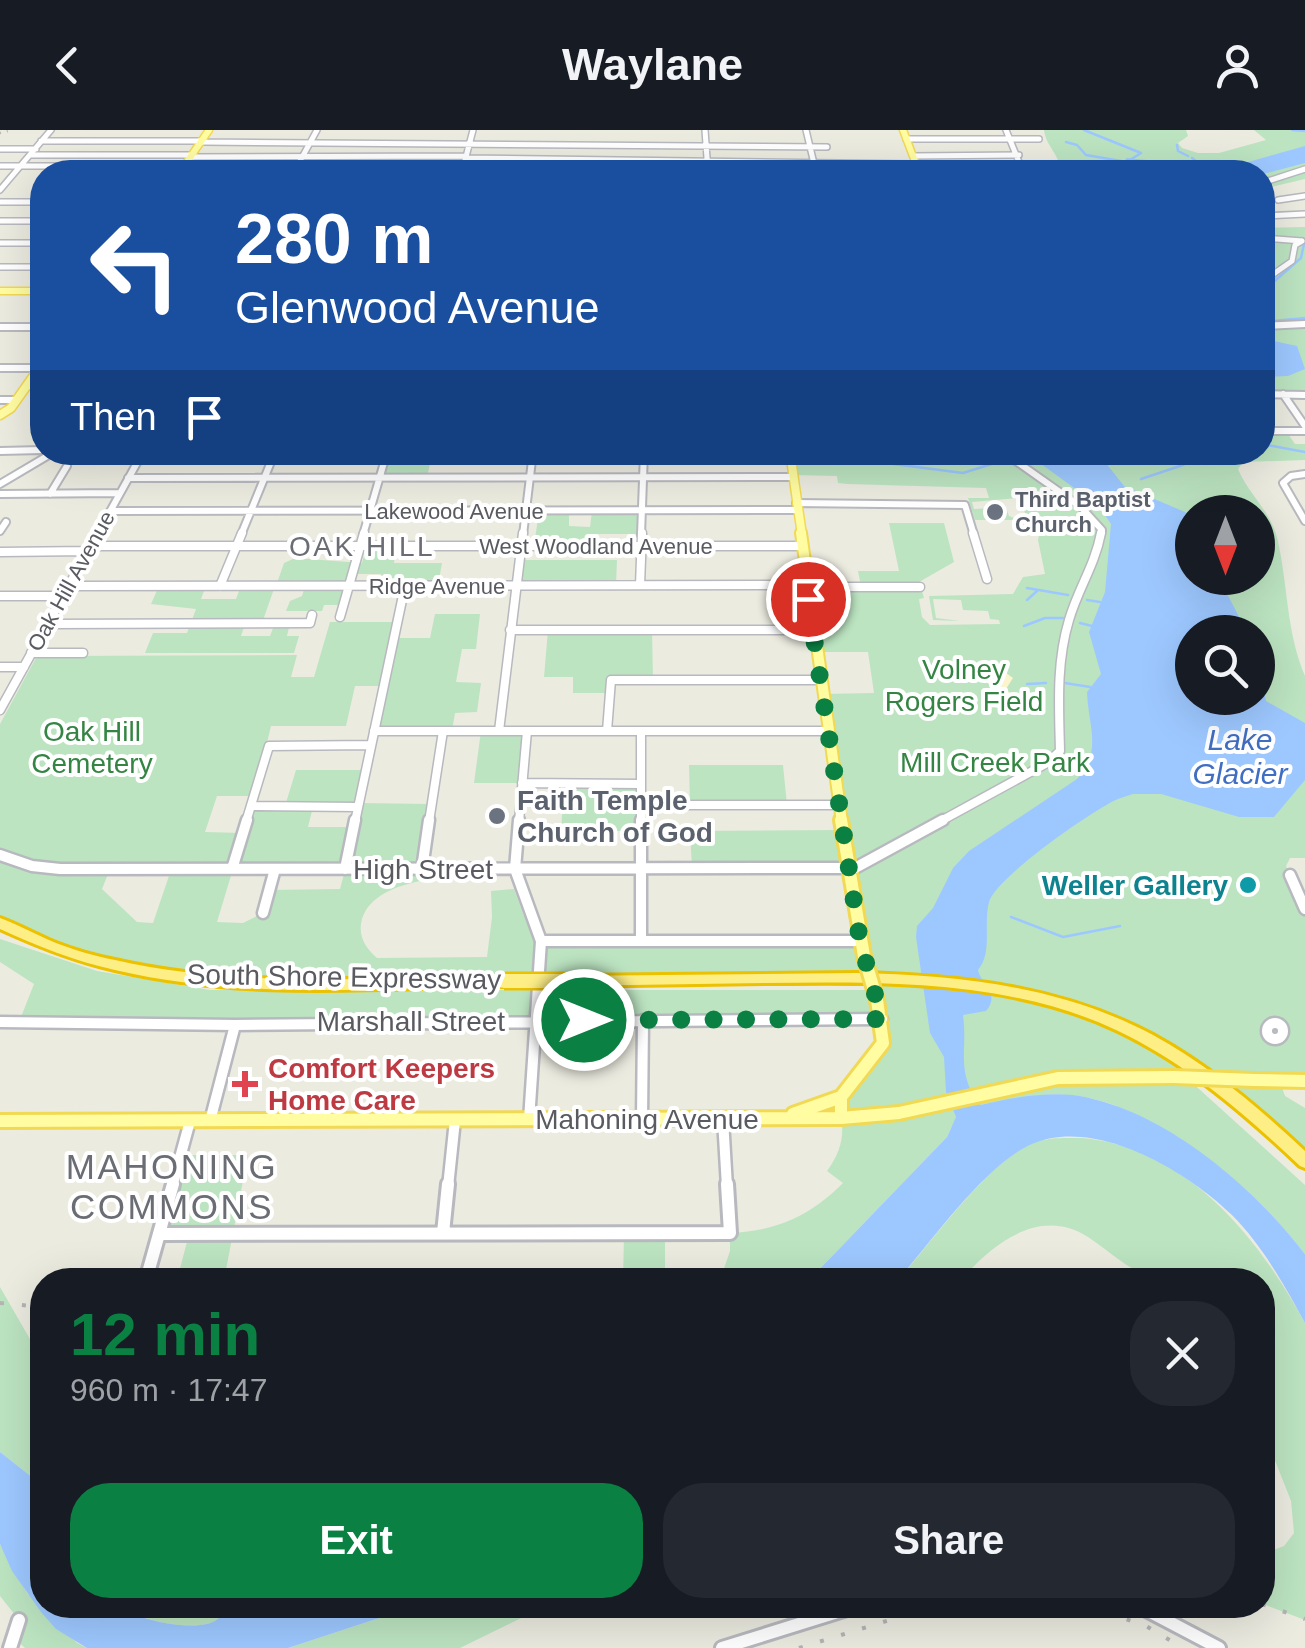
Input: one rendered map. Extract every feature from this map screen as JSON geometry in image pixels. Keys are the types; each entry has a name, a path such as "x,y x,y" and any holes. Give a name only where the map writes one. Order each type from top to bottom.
{"highway":[{"name":"South Shore Expressway","path":"0,923 86,956 204,978 896,978 997,988 1089,1012 1151,1042 1210,1078 1305,1161"}],"main road":[{"path":"189,160 209,130"},
{"path":"903,130 914,160"},
{"path":"0,292 30,291"},
{"path":"0,415 30,382"},
{"path":"772,1118 841,1097 885,1038 860,941 848,868 792,465"},
{"name":"Mahoning Avenue","path":"0,1121 842,1118 880,1116 1068,1077 1305,1083"},
{"path":"841,1097 842,1118"}],"street":[{"path":"0,190 50,130"},
{"path":"301,160 318,130"},
{"path":"465,160 473,130"},
{"path":"705,130 708,160"},
{"path":"806,130 813,160"},
{"path":"1006,130 1021,160"},
{"path":"906,139 1039,139"},
{"path":"41,141 828,147"},
{"path":"0,149 192,156 611,160"},
{"path":"913,156 1020,155"},
{"path":"0,166 30,166"},
{"path":"1275,179 1305,169"},
{"path":"1278,200 1302,196 1305,205"},
{"path":"0,202 30,202"},
{"path":"1275,215 1305,214"},
{"path":"0,221 30,221"},
{"path":"1275,239 1303,241"},
{"path":"1275,239 1295,246"},
{"path":"1275,273 1292,261 1295,246 1303,241"},
{"path":"0,243 30,243"},
{"path":"0,267 30,267"},
{"path":"1275,325 1305,324"},
{"path":"0,327 30,327"},
{"path":"0,368 30,367"},
{"path":"1275,394 1305,396"},
{"path":"1275,431 1305,429 1284,394"},
{"path":"0,400 17,400"},
{"path":"0,450 30,450"},
{"path":"0,484 32,465"},
{"name":"Oak Hill Avenue","path":"0,710 136,465"},
{"path":"220,586 270,465"},
{"path":"340,618 384,465"},
{"path":"498,731 530,465"},
{"path":"640,585 644,465"},
{"path":"848,868 882,855 978,798 1047,763 1060,750 1058,688 1063,642 1070,616 1096,562 1103,534 1097,522 1080,508 1014,465"},
{"path":"50,494 66,466"},
{"path":"1305,474 1291,476 1284,483 1305,521"},
{"path":"128,478 793,478"},
{"path":"0,494 120,494"},
{"path":"797,507 964,504 987,579"},
{"name":"Lakewood Avenue","path":"110,511 797,507"},
{"path":"0,531 6,522"},
{"name":"West Woodland Avenue","path":"0,552 236,546 801,546"},
{"name":"Ridge Avenue","path":"68,586 920,587"},
{"path":"345,869 405,586"},
{"path":"0,596 63,596"},
{"path":"48,624 310,624 312,615"},
{"path":"510,630 813,630"},
{"path":"32,653 84,653"},
{"path":"0,667 24,667"},
{"path":"607,731 610,681 820,680"},
{"path":"374,731 828,731"},
{"path":"422,869 443,731"},
{"path":"527,731 515,869 541,941 529,1120"},
{"path":"641,731 641,941"},
{"path":"232,869 270,746 371,745"},
{"path":"522,784 641,784"},
{"path":"641,805 839,806"},
{"path":"251,806 358,807"},
{"name":"High Street","path":"0,856 49,868 848,868"},
{"path":"263,913 275,869"},
{"path":"1290,875 1305,909"},
{"path":"541,941 860,941"},
{"name":"Marshall Street","path":"0,1022 882,1019"},
{"path":"642,1020 642,1119"},
{"path":"210,1121 235,1024"},
{"path":"158,1234 730,1232 723,1119"},
{"path":"444,1233 455,1120"},
{"path":"149,1268 190,1121"},
{"path":"722,1648 818,1618"},
{"path":"1162,1618 1219,1648"},
{"path":"10,1648 19,1620"}],"green space":[{"path":"1044,130 1186,130 1188,136 1178,143 1182,148 1219,153 1266,140 1254,130 1305,130 1305,179 1275,186 1275,160 1057,160"},
{"path":"1305,227 1305,395 1275,394 1275,228"},
{"path":"1275,431 1286,431 1295,444 1305,444 1305,460 1275,461"},
{"path":"384,465 430,465 427,478 380,478"},
{"path":"792,465 1241,465 1238,469 1253,495 1175,495 1175,595 1275,595 1275,532 1294,642 1305,676 1305,858 1290,858 1286,866 1305,909 1305,1081 1280,1082 1285,1096 1305,1108 1305,1161 1212,1079 1188,1079 1305,1185 1305,1254 1231,1177 1167,1131 1101,1101 1053,1095 986,1104 963,1113 947,1137 821,1268 724,1268 730,1233 792,1220 843,1183 827,1171 841,1142 840,1109 880,1049 882,1019 19,1022 34,984 0,962 0,939 97,971 210,990 874,990 871,978 204,978 68,952 0,923 0,724 37,656 297,655 291,677 314,677 330,622 397,622 395,638 430,638 435,614 480,614 476,649 462,649 456,682 481,683 477,712 455,713 452,731 374,731 384,686 355,686 346,726 271,726 254,796 217,796 205,832 243,833 251,806 285,806 296,770 366,770 359,803 432,804 422,869 499,873 419,881 381,896 368,908 361,924 364,943 377,958 487,957 491,891 514,889 524,916 532,916 542,941 859,941 840,846 841,863 692,868 690,831 842,830 822,694 874,693 868,652 816,652 806,587 861,586 858,571 899,571 889,523 944,523 954,562 919,582 924,598 919,599 922,617 930,625 1000,624 999,620 990,619 988,611 963,610 961,600 933,599 936,618 960,621 933,620 929,596 1013,594 1023,577 1045,574 1038,540 1040,531 1028,519 1018,498 972,502 974,509 992,508 989,516 993,519 1002,519 998,508 1005,505 1009,516 1019,520 975,520 968,498 989,498 986,488 847,484 838,483 837,476 793,475","holes":["313,807 358,808 354,827 308,827","110,869 171,870 153,923 137,922 102,889","233,869 345,870 340,889 269,890 263,913 243,923 217,922"]},
{"path":"642,510 641,534 597,534 595,546 534,546 539,511 569,511 569,526 590,527 592,511"},
{"path":"366,549 396,549 394,563 442,563 438,585 379,586 381,574 355,574 344,605 324,605 322,611 286,611 290,601 302,596 305,586 276,586 284,563 295,558 362,563"},
{"path":"518,560 617,560 616,585 515,585"},
{"path":"159,586 206,586 201,599 236,599 241,586 275,586 262,623 245,624 241,636 270,636 275,623 290,623 287,636 299,636 294,653 145,653 153,633 187,633 196,609 151,604"},
{"path":"548,630 652,630 653,680 611,680 608,693 573,693 573,677 544,677"},
{"path":"481,731 527,731 522,783 474,783"},
{"path":"689,765 783,765 787,805 690,805"},
{"path":"564,784 641,784 641,831 561,831"},
{"path":"1058,1138 1120,1145 1186,1178 1242,1229 1270,1268 1132,1268 1088,1237 1070,1228 1052,1226 1018,1233 973,1268 908,1268 999,1166 1035,1142"},
{"path":"180,1155 248,1155 226,1268 180,1268 189,1234 159,1234"},
{"path":"624,1233 665,1233 665,1268 623,1268"},
{"path":"1275,1275 1305,1323 1305,1620 1275,1609 1275,1549 1284,1546 1294,1533 1291,1501 1275,1460"},
{"path":"0,1287 30,1339 30,1476 0,1452"},
{"path":"0,1544 30,1596 30,1618 52,1618 87,1648 25,1648 13,1637 19,1620 0,1596"},
{"path":"148,1618 219,1618 203,1625"},
{"path":"379,1618 521,1618 460,1648 288,1648"}],"sand":[{"path":"1002,670 1013,678 1006,689 1016,699 1014,706 1000,709 983,696 992,687 983,679 985,674"}],"water":[{"path":"1305,146 1305,163 1275,171 1275,160 1255,160"},
{"path":"1275,341 1297,346 1305,369 1275,377"},
{"name":"Lake Glacier","path":"1043,465 1107,465 1124,486 1175,508 1175,595 1228,595 1238,615 1175,615 1175,715 1275,715 1275,706 1305,723 1305,780 1274,817 1239,817 1161,794 1133,794 1089,816 1008,877 989,902 985,955 978,970 991,994 990,1005 986,1011 963,1015 965,1071 980,1105 1050,1094 1106,1102 1139,1115 1202,1154 1259,1202 1305,1254 1305,1323 1275,1268 1213,1198 1140,1153 1084,1137 1057,1137 1014,1154 978,1186 908,1268 821,1268 947,1137 956,1117 946,1092 944,1057 930,1033 917,926 933,908 953,868 969,851 1077,779 1090,759 1087,692 1101,674 1089,632 1105,592 1111,524 1099,506"},
{"path":"0,1452 30,1476 30,1596 0,1544"},
{"path":"46,1618 144,1618 169,1624 204,1625 219,1618 379,1618 288,1648 87,1648 56,1629"}],"waterway":[{"path":"1084,130 1141,153 1130,160"},
{"path":"1292,130 1305,131"},
{"path":"1066,142 1077,145 1086,155 1115,160"},
{"path":"1177,145 1178,151 1188,156"},
{"path":"1275,281 1301,258 1305,239"},
{"path":"1275,321 1305,318"},
{"path":"1275,446 1305,452"},
{"path":"901,465 963,473 989,465"},
{"path":"1141,479 1183,465"},
{"path":"1035,509 1069,508"},
{"path":"1027,588 1068,595"},
{"path":"1027,600 1037,591"},
{"path":"1087,600 1100,602"},
{"path":"1024,626 1045,618 1063,618"},
{"path":"1080,623 1092,626"},
{"path":"1027,684 1046,683"},
{"path":"1065,683 1090,687"},
{"path":"1011,917 1063,937 1120,926"}],"railway":[{"path":"0,133 12,130"},
{"path":"0,1303 30,1306"},
{"path":"1275,1609 1305,1619"},
{"path":"799,1648 896,1618"},
{"path":"1123,1618 1146,1626 1183,1648"}],"place":[{"name":"Third Baptist Church","path":"995,512"},
{"name":"Faith Temple Church of God","path":"497,816"},
{"name":"Weller Gallery","path":"1248,885"},
{"name":"Comfort Keepers Home Care","path":"245,1084"}],"district":[{"name":"OAK HILL","path":"362,546"},
{"name":"MAHONING COMMONS","path":"172,1186"}],"route":[{"path":"584,1020 882,1019 860,941 808,599"}],"park label":[{"name":"Volney Rogers Field","path":"964,685"},
{"name":"Oak Hill Cemetery","path":"92,747"},
{"name":"Mill Creek Park","path":"995,762"}]}
